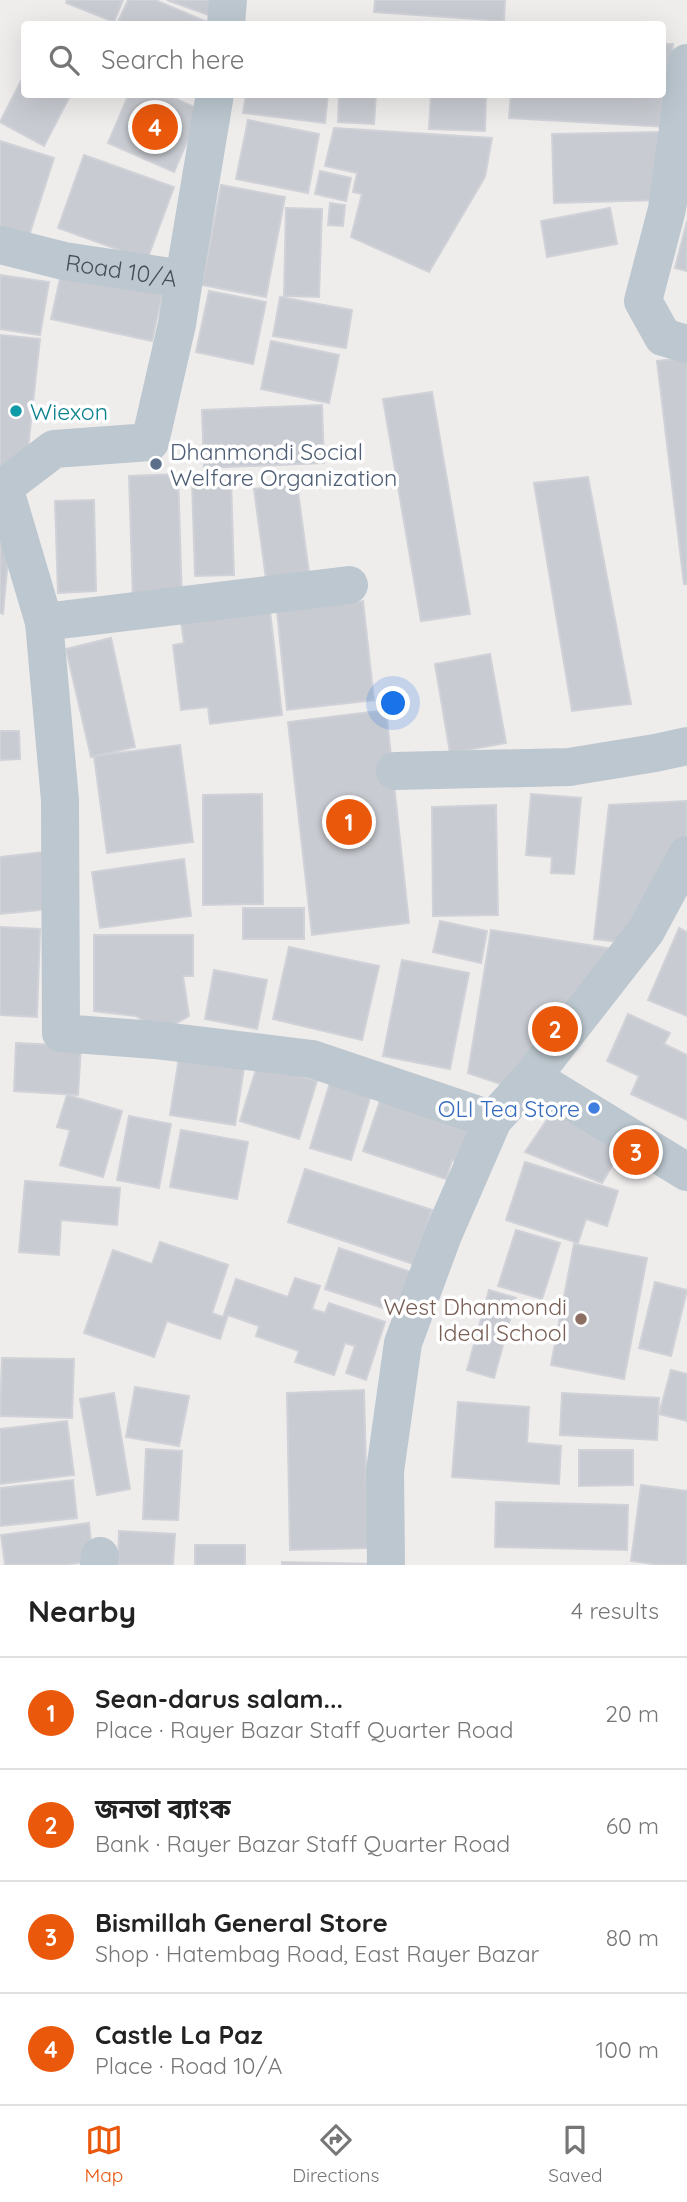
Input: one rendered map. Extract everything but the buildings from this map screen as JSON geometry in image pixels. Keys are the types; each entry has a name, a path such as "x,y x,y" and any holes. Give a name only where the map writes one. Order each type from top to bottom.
{"street":[{"path":"226,21 228,0"},
{"path":"687,63 667,208 643,301 663,337 687,344"},
{"name":"Road 10/A","path":"0,245 64,261 184,279 214,98"},
{"path":"184,279 177,324 150,442 54,449 2,487 44,622 60,800 61,1033 155,1040 312,1059 493,1120"},
{"path":"44,622 349,585"},
{"path":"394,771 569,766 687,746"},
{"path":"386,1565 385,1471 403,1343 443,1235 493,1120 532,1077 646,931 687,855"},
{"path":"532,1077 687,1171"}],"place":[{"name":"Castle La Paz","path":"155,127"},
{"name":"Wiexon","path":"16,411"},
{"name":"Dhanmondi Social Welfare Organization","path":"156,464"},
{"name":"Sean-darus salam...","path":"349,822"},
{"name":"জনতা ব্যাংক","path":"555,1029"},
{"name":"OLI Tea Store","path":"594,1108"},
{"name":"Bismillah General Store","path":"636,1152"},
{"name":"West Dhanmondi Ideal School","path":"581,1319"}]}
